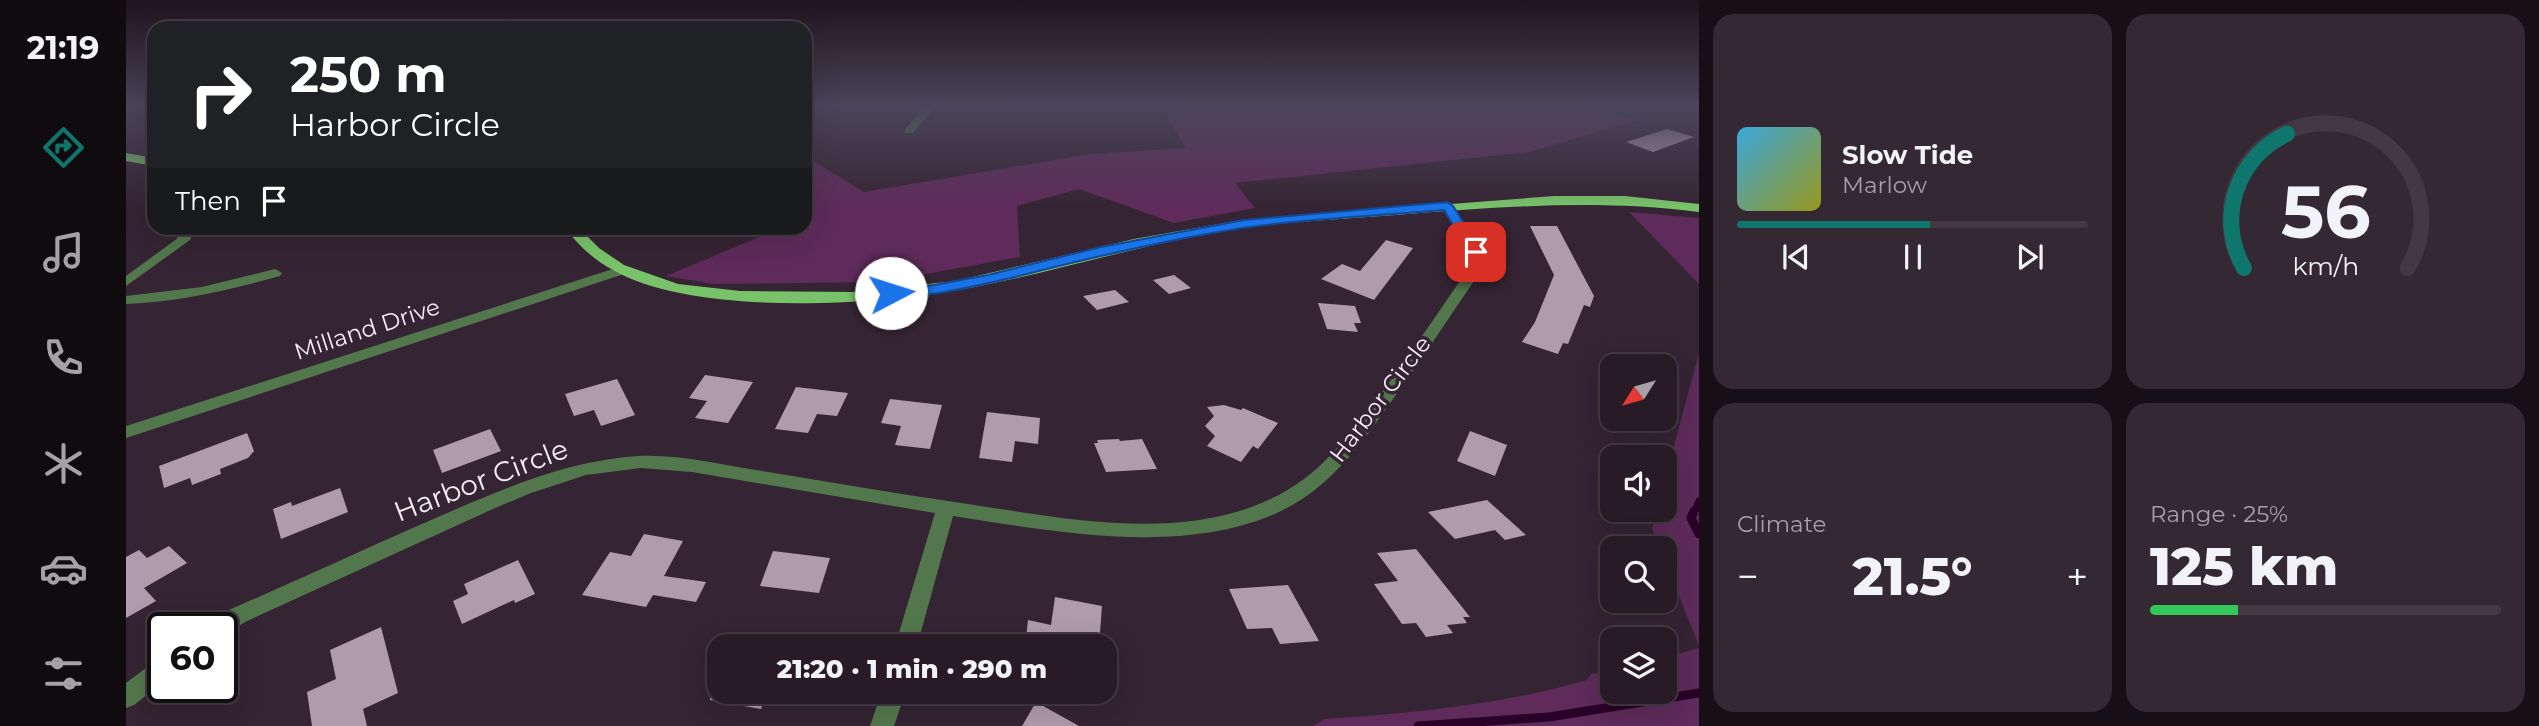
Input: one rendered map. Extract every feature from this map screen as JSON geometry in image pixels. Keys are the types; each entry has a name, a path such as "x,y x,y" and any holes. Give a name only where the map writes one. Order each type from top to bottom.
{"main road":[{"path":"126,157 147,161"},
{"path":"579,235 599,257 622,270 662,284 711,295 849,297 934,290 1101,251 1244,224 1447,206 1589,197 1654,201 1699,208"}],"street":[{"name":"Harbor Circle","path":"238,616 524,488 585,469 641,462 692,466 946,508 1097,529 1162,529 1213,525 1265,509 1307,486 1339,458 1383,401 1473,272 1476,252 1447,206"},
{"path":"126,282 184,240 186,235"},
{"name":"Milland Drive","path":"126,432 622,270"},
{"path":"126,300 170,297 219,289 275,273"},
{"path":"909,634 946,508"},
{"path":"126,696 147,680"},
{"path":"882,726 890,704"}],"shaded area":[{"path":"1182,141 1567,141 1529,152 1235,183 1255,208 1174,223 1079,189 1017,206 1020,257 882,282 713,284 666,276 764,235 812,235 812,160 864,192 1090,154 1186,148"},
{"path":"1629,212 1699,218 1699,284"},
{"path":"1699,353 1699,646 1677,591 1677,536 1655,536 1652,528 1654,522 1677,522 1677,445 1674,445"},
{"path":"1699,648 1699,726 1313,726 1324,719 1424,711 1522,696 1587,680 1591,674 1600,673 1600,704 1677,704 1677,654"}],"building":[{"path":"1630,141 1683,141 1653,152 1626,142"},
{"path":"1530,226 1557,226 1594,296 1590,307 1584,305 1568,344 1563,343 1558,354 1522,342 1535,322 1554,275"},
{"path":"1386,240 1413,248 1374,300 1321,279 1342,264 1360,271"},
{"path":"1174,275 1191,288 1169,294 1153,280"},
{"path":"1115,290 1129,302 1097,310 1083,296"},
{"path":"1318,303 1355,306 1361,323 1354,323 1358,332 1327,329"},
{"path":"705,375 753,382 728,423 695,418 707,401 689,398"},
{"path":"617,379 635,415 601,426 594,410 574,416 565,394"},
{"path":"796,387 848,393 837,416 817,414 808,433 775,429"},
{"path":"890,399 942,405 930,449 895,445 901,426 881,423"},
{"path":"1224,405 1241,410 1243,408 1278,423 1258,449 1253,446 1241,462 1207,446 1215,436 1205,426 1214,416 1207,407"},
{"path":"987,412 1040,418 1038,444 1015,441 1012,462 979,458"},
{"path":"490,429 501,451 442,473 433,450"},
{"path":"1470,431 1507,445 1495,476 1457,461"},
{"path":"247,433 254,451 248,458 220,469 221,474 192,485 190,478 164,488 159,466"},
{"path":"1142,439 1157,469 1106,472 1094,443 1098,443 1097,440"},
{"path":"340,488 348,512 281,539 273,509 291,502 292,506"},
{"path":"1487,500 1526,535 1505,540 1495,530 1455,539 1428,512"},
{"path":"644,534 683,541 664,576 706,582 696,602 653,595 646,607 582,595 610,552 631,556"},
{"path":"169,546 187,563 144,588 156,601 126,618 126,557 139,550 147,558"},
{"path":"1416,549 1470,617 1463,617 1467,623 1447,625 1453,633 1426,637 1416,623 1402,624 1374,584 1398,581 1377,553"},
{"path":"773,551 830,558 819,593 760,586"},
{"path":"518,560 535,594 515,603 514,600 462,624 453,601 468,594 464,584"},
{"path":"1288,585 1319,641 1280,644 1272,628 1247,629 1229,589"},
{"path":"1055,597 1102,606 1100,634 1026,634 1028,620 1051,625"},
{"path":"381,627 398,693 363,709 367,726 312,726 307,692 336,679 330,650"},
{"path":"733,704 763,704 761,709"},
{"path":"1035,704 1040,704 1079,726 1022,726"}],"waterway":[{"path":"1694,513 1699,501"},
{"path":"1694,511 1691,518 1699,534"},
{"path":"1418,726 1549,717 1699,693"}],"route":[{"path":"891,293 934,290 1101,251 1244,224 1447,206 1476,252"}]}
